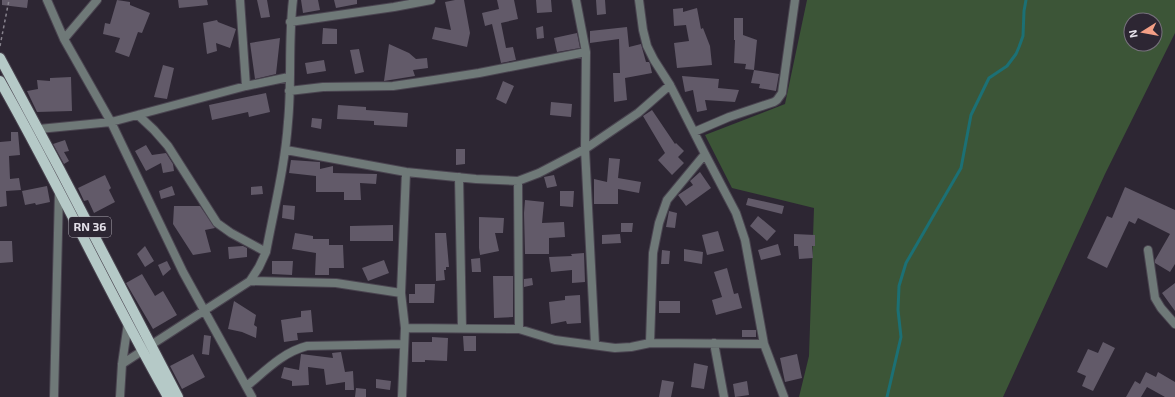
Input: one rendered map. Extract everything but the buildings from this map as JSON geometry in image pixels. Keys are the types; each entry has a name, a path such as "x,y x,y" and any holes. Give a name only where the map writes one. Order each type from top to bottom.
{"main road":[{"name":"RN 36","path":"0,58 131,305 146,348 168,397"},
{"name":"RN 36","path":"0,81 27,129 128,323 178,397"}],"street":[{"path":"47,0 64,39 111,122 180,265 252,397"},
{"path":"64,39 97,0"},
{"path":"240,0 246,86"},
{"path":"122,364 250,281 260,267 266,252 286,150 290,22 293,0"},
{"path":"290,22 394,7 431,0"},
{"path":"576,0 586,52 585,149 595,344"},
{"path":"639,0 647,46 670,85 736,213 746,240 764,344 784,397"},
{"path":"694,132 729,117 774,102 780,97 782,93 795,0"},
{"path":"289,91 323,87 393,86 479,73 586,52"},
{"path":"39,129 111,122 246,86 289,77"},
{"path":"286,150 406,172 518,181 539,173 585,149 638,113 670,85"},
{"path":"138,115 168,146 217,223 231,233 266,252"},
{"path":"650,343 653,253 659,223 667,200 705,154"},
{"path":"402,397 406,328 401,293 406,172"},
{"path":"459,177 462,328"},
{"path":"518,181 519,329"},
{"path":"54,397 59,191"},
{"path":"1148,250 1155,298 1161,308 1175,324"},
{"path":"250,281 336,283 401,293"},
{"path":"120,397 122,364 128,323"},
{"path":"406,328 519,329 569,343 595,344 615,348 631,347 650,343 764,344"},
{"path":"714,343 724,397"},
{"path":"247,386 285,355 306,346 404,344"}],"path":[{"path":"0,46 9,0"}],"green space":[{"path":"807,0 1175,0 1175,33 1105,174 1003,397 799,397 809,356 814,208 732,188 705,135 785,104"}],"waterway":[{"path":"887,397 901,337 898,310 899,286 906,263 961,168 971,115 989,78 1007,66 1016,54 1023,36 1026,0"}]}
